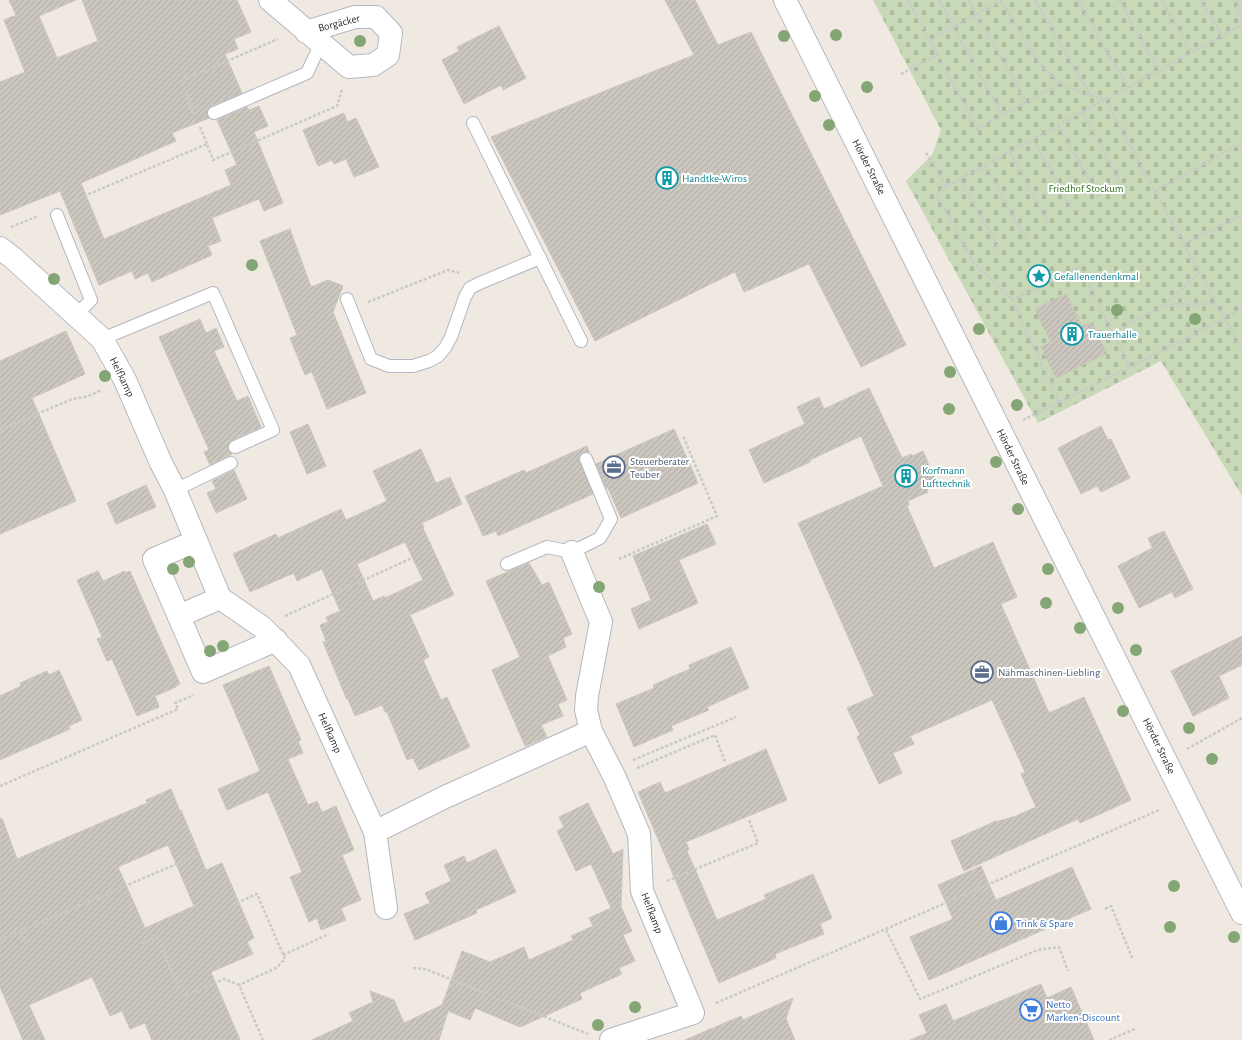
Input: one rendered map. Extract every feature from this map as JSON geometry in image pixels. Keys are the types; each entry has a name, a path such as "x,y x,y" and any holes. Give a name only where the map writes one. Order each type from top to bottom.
{"street":[{"name":"Borgäcker","path":"270,0 313,37 349,66 374,65 388,55 391,33 376,17 355,17 313,37"},
{"name":"Hörder Straße","path":"785,0 1242,913"},
{"name":"Helfkamp","path":"5,250 102,339 125,380 160,463 175,490 220,598 269,633 299,665 375,832 386,908"},
{"path":"196,541 154,559 203,672 269,633"},
{"name":"Helfkamp","path":"572,552 601,622 587,696 586,710 591,731 613,774 639,834 642,892 693,1013"},
{"path":"178,616 220,598"},
{"path":"375,832 445,797 591,731"},
{"path":"611,1040 693,1013"}],"lane":[{"path":"214,112 307,73 313,37"},
{"path":"473,123 581,341"},
{"path":"57,215 91,300 76,315"},
{"path":"349,304 371,359 389,366 413,366 429,361 438,356 445,348 451,337 465,297 470,288 540,258"},
{"path":"102,339 213,293 273,430 235,447"},
{"path":"507,564 547,547 572,552 600,538 611,519 586,459"},
{"path":"175,490 231,463"}],"path":[{"path":"908,0 977,129 1061,83"},
{"path":"939,0 1002,115"},
{"path":"969,0 1026,102"},
{"path":"929,40 1001,0 1043,67 1061,83 1080,93 1105,99 1242,349"},
{"path":"1035,0 1091,96"},
{"path":"1077,0 1128,87"},
{"path":"1119,0 1160,70"},
{"path":"1161,0 1192,53"},
{"path":"1201,0 1222,36"},
{"path":"1236,0 1239,15 1242,20"},
{"path":"1059,402 1012,300 974,263 936,194 947,186 985,165 1242,25"},
{"path":"195,116 181,81 268,44"},
{"path":"901,74 938,55"},
{"path":"198,123 213,160 337,106 349,66"},
{"path":"1082,112 1123,187"},
{"path":"1058,125 1099,198"},
{"path":"1033,139 1073,211"},
{"path":"1155,191 1242,143"},
{"path":"64,205 207,144"},
{"path":"1010,152 1049,224"},
{"path":"926,153 947,186"},
{"path":"985,165 1025,238"},
{"path":"960,179 1000,251"},
{"path":"5,250 43,214"},
{"path":"1184,244 1242,214"},
{"path":"1012,300 1080,267 1130,367"},
{"path":"349,304 448,270 466,277 475,285"},
{"path":"1113,333 1166,304 1199,272"},
{"path":"1166,304 1216,304"},
{"path":"1022,420 1130,367 1242,309"},
{"path":"0,430 72,399 85,397 125,380"},
{"path":"619,559 717,516 683,436"},
{"path":"269,633 412,558"},
{"path":"0,786 178,710 175,703 208,688 203,672"},
{"path":"613,774 736,717"},
{"path":"1188,749 1242,718"},
{"path":"613,774 715,735 725,762"},
{"path":"693,1013 1159,810"},
{"path":"642,892 758,843 749,820"},
{"path":"0,940 195,856"},
{"path":"232,905 257,894 285,959 276,968 239,986"},
{"path":"1105,909 1111,906 1133,960"},
{"path":"886,930 920,999 1038,950 1059,947 1068,971"},
{"path":"21,932 27,944"},
{"path":"283,955 329,934"},
{"path":"142,943 157,937 184,997 224,979 239,986 263,1040"},
{"path":"413,968 425,969 589,1035"},
{"path":"1109,1040 1135,1029"}],"green space":[{"name":"Friedhof Stockum","path":"873,0 1242,0 1242,496 1161,361 1038,423 906,181 932,155 941,130"}],"building":[{"path":"9,0 76,0 39,16 57,58 98,41 82,0 237,0 251,32 234,39 238,49 225,54 242,93 211,106 207,112 209,118 172,133 176,141 81,183 104,239 231,185 225,170 237,165 217,120 247,107 249,110 259,106 268,126 254,132 283,203 264,211 259,199 212,218 221,241 208,246 212,255 152,282 148,273 135,279 132,271 99,285 60,191 0,215 0,82 25,72 4,20 16,15"},
{"name":"Handtke-Wiros","path":"665,0 695,0 718,45 751,32 906,345 861,367 809,264 744,292 735,272 595,341 491,137 694,55"},
{"path":"499,26 526,78 503,90 501,85 464,104 442,60 459,51 457,47"},
{"path":"344,113 347,122 356,118 379,167 354,177 346,159 334,164 332,160 318,166 303,130"},
{"path":"290,229 311,287 328,280 343,286 333,312 366,393 327,409 312,372 305,375 290,338 297,335 260,241"},
{"name":"Trauerhalle","path":"1066,294 1082,326 1091,322 1107,353 1056,378 1041,347 1051,342 1035,309"},
{"path":"200,319 206,333 216,328 224,347 214,351 237,401 248,396 261,427 232,440 228,450 232,454 210,465 204,452 209,450 159,337"},
{"path":"66,331 85,374 32,398 76,501 0,534 0,361"},
{"path":"869,388 902,458 911,454 912,456 923,451 937,484 927,489 928,492 908,501 909,505 907,506 934,568 993,542 1017,597 1001,604 1049,713 1084,697 1131,800 1080,823 1078,819 964,871 951,841 996,821 1016,816 1036,807 1021,774 1025,772 992,700 910,736 914,744 893,753 902,773 879,784 869,763 857,737 860,735 847,708 874,696 798,523 883,486 861,436 764,483 749,450 805,424 797,407 819,397 824,409"},
{"path":"308,424 326,466 307,474 290,432"},
{"path":"1101,426 1108,440 1111,439 1130,478 1101,492 1097,486 1081,494 1058,448"},
{"path":"674,429 698,483 621,518 596,464"},
{"path":"587,446 589,452 583,452 579,458 593,494 498,536 496,531 483,536 465,496 524,470 526,473"},
{"path":"421,449 436,483 450,477 462,504 422,523 454,595 410,615 429,657 423,660 441,700 447,697 470,747 419,770 413,758 407,760 387,712 385,712 382,705 355,716 348,699 347,700 323,642 326,641 320,625 328,622 326,617 340,611 322,569 297,581 294,573 250,592 233,554 276,534 278,538 341,509 346,520 387,501 373,471","holes":["405,542 423,580 385,598 384,596 373,601 357,564"]},
{"path":"234,470 247,499 216,513 207,493 216,489 212,481"},
{"path":"146,485 156,507 116,524 107,503"},
{"path":"707,524 716,544 679,560 698,603 639,629 631,609 651,600 633,556"},
{"path":"1164,531 1193,589 1175,598 1172,592 1139,608 1118,566 1152,548 1158,561 1148,538"},
{"path":"529,563 542,585 549,582 572,634 563,638 566,647 548,656 567,700 558,704 563,716 541,725 547,737 525,746 492,670 520,657 486,581"},
{"path":"98,571 103,581 125,571 125,573 130,571 180,684 155,696 159,707 137,716 112,659 107,661 97,639 102,637 77,580"},
{"path":"1242,636 1242,665 1219,676 1229,698 1193,716 1171,671"},
{"path":"731,647 749,688 707,707 709,710 671,726 673,730 634,747 616,704 654,688 653,685 690,669 689,665"},
{"path":"269,666 301,740 298,741 303,753 288,759 308,805 317,801 322,812 336,806 354,850 342,855 361,900 341,908 346,920 321,930 317,918 309,922 290,877 302,872 268,792 227,810 218,789 260,771 223,685"},
{"path":"59,670 82,720 69,726 70,729 0,760 0,696 21,686 20,683 47,671 49,675"},
{"path":"766,749 787,800 686,842 689,849 687,851 717,920 766,899 764,895 813,874 832,918 820,924 824,934 775,954 776,958 719,983 638,792 660,782 665,793"},
{"path":"171,789 206,870 222,863 254,938 247,942 253,954 211,972 240,1040 152,1040 145,1023 130,1029 122,1011 110,1016 92,977 29,1005 45,1040 23,1040 0,987 0,819 2,818 17,859 147,803 146,800","holes":["168,845 194,906 145,928 118,867"]},
{"path":"588,803 613,854 623,849 621,907 632,931 623,935 635,961 619,968 622,974 580,993 582,999 520,1027 475,1008 470,1020 448,1011 439,1040 312,1040 353,1021 349,1013 373,1002 370,991 394,1000 404,1023 442,1005 462,951 490,962 524,947 529,960 573,940 571,936 593,926 589,918 611,908 591,864 576,871 557,831 564,827 559,817"},
{"path":"496,849 516,892 476,910 477,913 415,940 404,914 430,903 425,893 451,881 444,865 464,856 467,863"},
{"name":"Trink & Spare","path":"981,866 996,900 1072,867 1091,909 929,980 910,937 953,919 938,885"},
{"name":"Netto Marken-Discount","path":"1041,984 1047,998 1071,987 1094,1040 910,1040 927,1033 919,1015 946,1004 953,1021"},
{"path":"793,998 786,1019 795,1040 685,1040 741,1016 743,1020"}],"place":[{"name":"Handtke-Wiros","path":"667,178"},
{"name":"Gefallenendenkmal","path":"1039,276"},
{"name":"Trauerhalle","path":"1072,334"},
{"name":"Steuerberater Teuber","path":"614,467"},
{"name":"Korfmann Lufttechnik","path":"906,476"},
{"name":"Nähmaschinen-Liebling","path":"982,672"},
{"name":"Trink & Spare","path":"1001,923"},
{"name":"Netto Marken-Discount","path":"1031,1010"}]}
